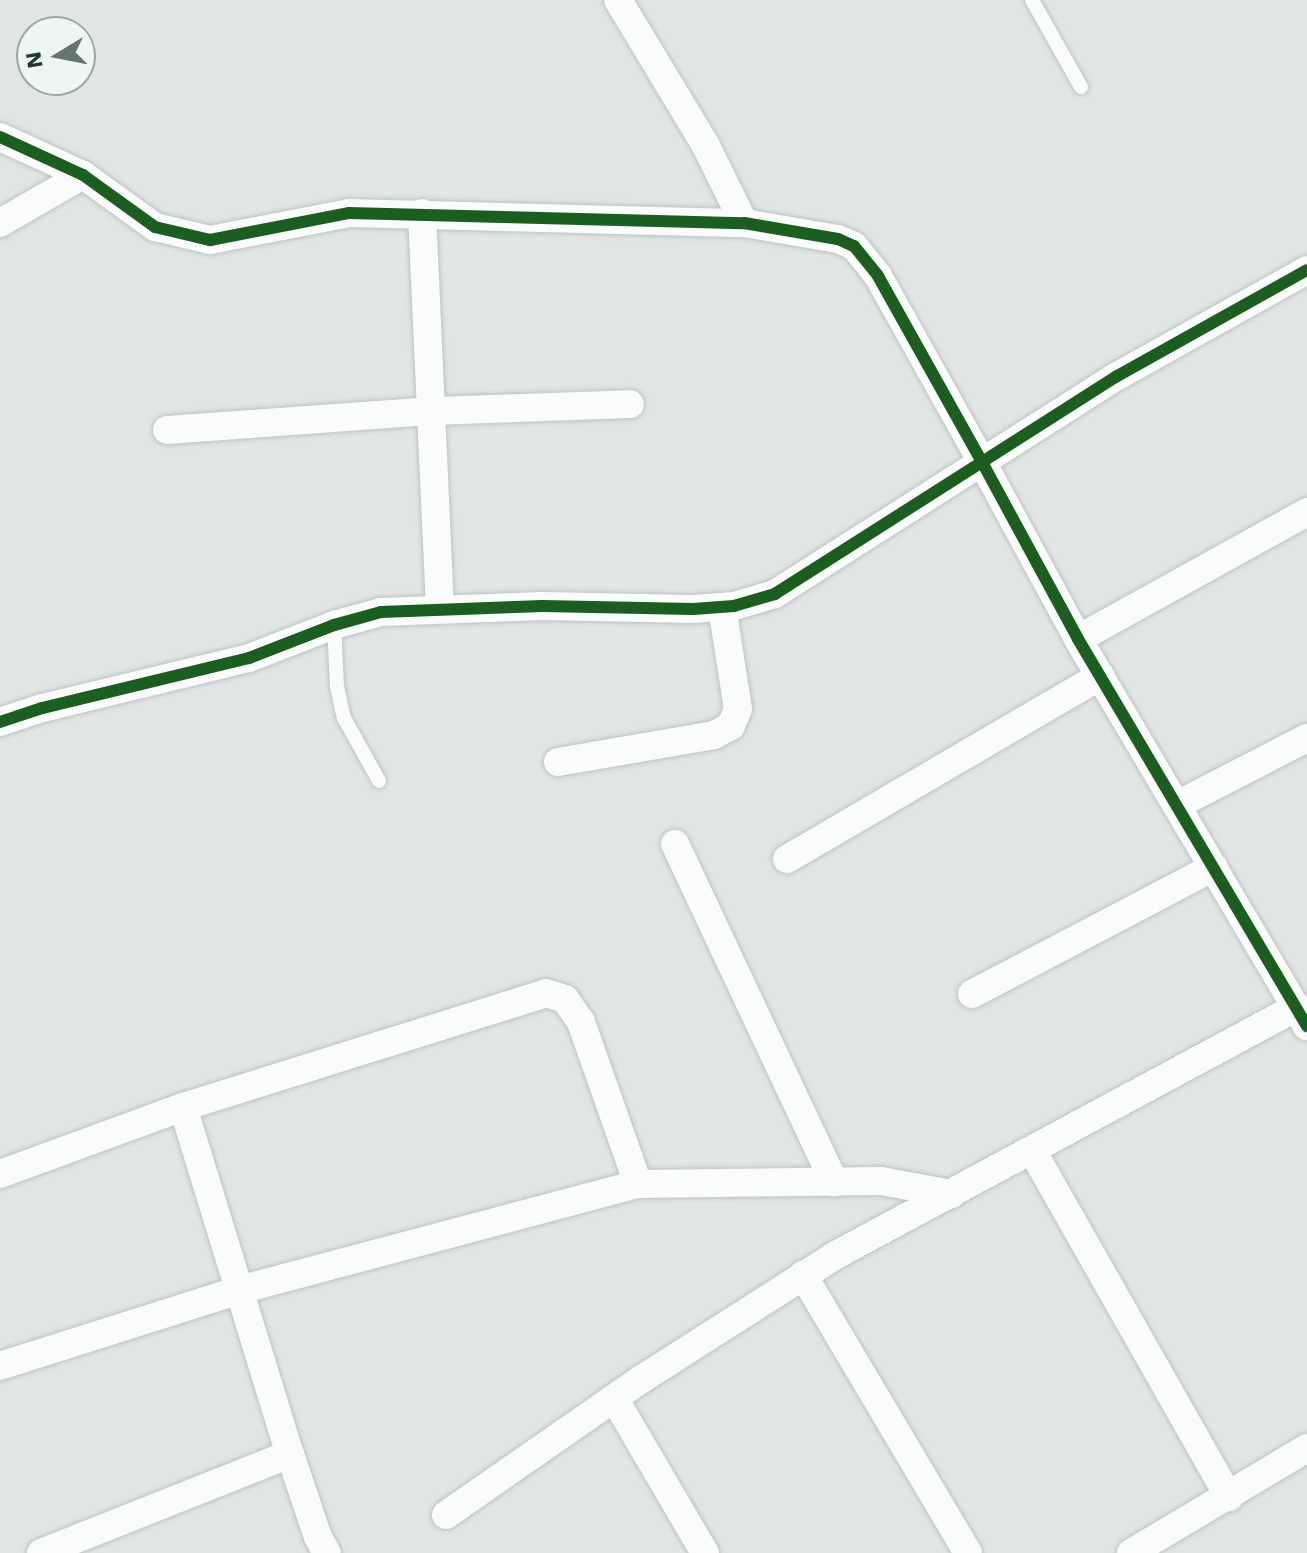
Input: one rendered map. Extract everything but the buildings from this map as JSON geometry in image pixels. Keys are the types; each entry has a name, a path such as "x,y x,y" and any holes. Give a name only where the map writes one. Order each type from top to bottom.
{"street":[{"path":"618,0 705,144 744,223"},
{"path":"0,137 83,175 155,227 210,240 349,213 422,213 744,223 838,239 854,246 866,258 1078,639 1302,1017 1033,1152 803,1275 614,1398 446,1515"},
{"path":"0,223 83,175"},
{"path":"422,213 440,609"},
{"path":"0,722 42,708 249,658 334,625 381,612 722,607 775,594 1117,376 1307,270"},
{"path":"167,430 433,411 630,404"},
{"path":"1078,639 1307,512"},
{"path":"558,762 714,735 731,726 738,709 722,607"},
{"path":"787,859 1100,676"},
{"path":"1177,805 1307,738"},
{"path":"675,844 834,1182"},
{"path":"972,994 1214,867"},
{"path":"0,1174 183,1107 546,993 565,999 581,1022 638,1184"},
{"path":"183,1107 290,1454 318,1537 327,1553"},
{"path":"1033,1152 1229,1497"},
{"path":"0,1366 239,1290 638,1184 881,1181 952,1194"},
{"path":"803,1275 968,1553"},
{"path":"614,1398 705,1553"},
{"path":"1131,1553 1307,1448"},
{"path":"41,1553 290,1454"}],"lane":[{"path":"1032,0 1081,87"},
{"path":"334,625 337,686 344,718 379,781"}],"cycle path":[{"path":"0,137 83,175 155,227 210,240 349,213 744,223 838,239 854,246 878,276 982,462 775,594 734,606 693,609 542,606 381,612 334,625 249,658 42,708 0,722"},
{"path":"1307,270 1117,376 982,462 1078,639 1307,1026"}]}
